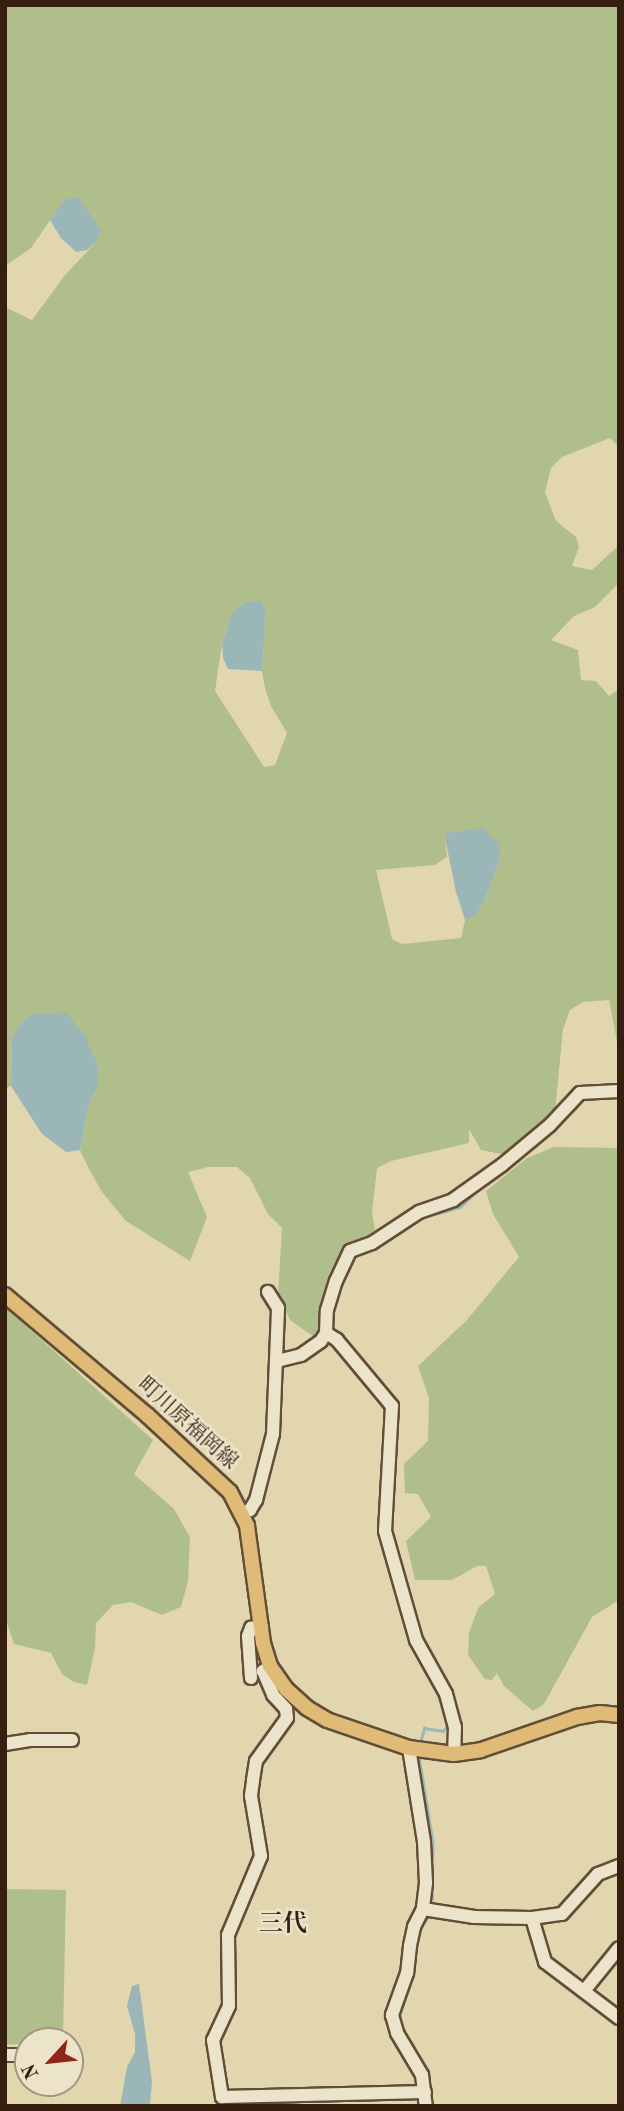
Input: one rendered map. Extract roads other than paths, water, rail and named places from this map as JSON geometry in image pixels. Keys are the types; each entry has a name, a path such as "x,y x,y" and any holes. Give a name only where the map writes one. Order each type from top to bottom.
{"main road":[{"name":"町川原福岡線","path":"5,1295 218,1478 243,1513 253,1554 267,1668 301,1703 327,1720 409,1748 454,1754 481,1750 577,1717 600,1713 619,1715"}],"street":[{"path":"277,1361 308,1351 326,1333 327,1310 344,1259 350,1251 372,1243 419,1212 453,1200 512,1157 580,1093 619,1091"},
{"path":"243,1513 250,1510 256,1500 273,1434 278,1308 268,1292"},
{"path":"326,1333 337,1340 392,1406 385,1531 416,1640 446,1694 455,1727 454,1754"},
{"path":"251,1678 247,1636 251,1628 261,1627"},
{"path":"249,1659 267,1668 273,1695 286,1713"},
{"path":"301,1703 286,1713 279,1733 268,1743 256,1762 251,1796 261,1856 228,1935 229,2006 214,2040 222,2097 425,2099 422,2075 397,2034 391,2015 407,1973 414,1927 423,1909 424,1842 409,1748"},
{"path":"5,1744 30,1740 72,1740"},
{"path":"423,1909 474,1917 532,1918 562,1914 598,1874 619,1866"},
{"path":"532,1918 545,1962 619,2018"},
{"path":"584,1991 619,1948"}],"water":[{"path":"78,197 101,230 97,241 87,250 76,252 61,238 50,220 64,200"},
{"path":"246,602 261,602 266,613 262,671 228,669 223,658 222,644 232,612"},
{"path":"483,828 500,844 499,862 486,897 475,916 465,920 456,892 445,838 448,833"},
{"path":"67,1013 85,1036 97,1063 98,1086 89,1104 80,1150 66,1152 42,1134 11,1086 12,1039 21,1023 34,1014"},
{"path":"139,1984 152,2082 150,2104 120,2106 127,2067 135,2052 135,2034 127,2006 132,1986"}],"waterway":[{"path":"420,1218 460,1207 478,1189"},
{"path":"419,1746 424,1728 443,1731 447,1726 437,1690"},
{"path":"419,1756 433,1842 432,1905"},
{"path":"413,1975 416,1943 421,1926 430,1915"},
{"path":"411,1981 400,2015 402,2029 429,2075 429,2084"}],"district":[{"name":"三代","path":"283,1926"}]}
